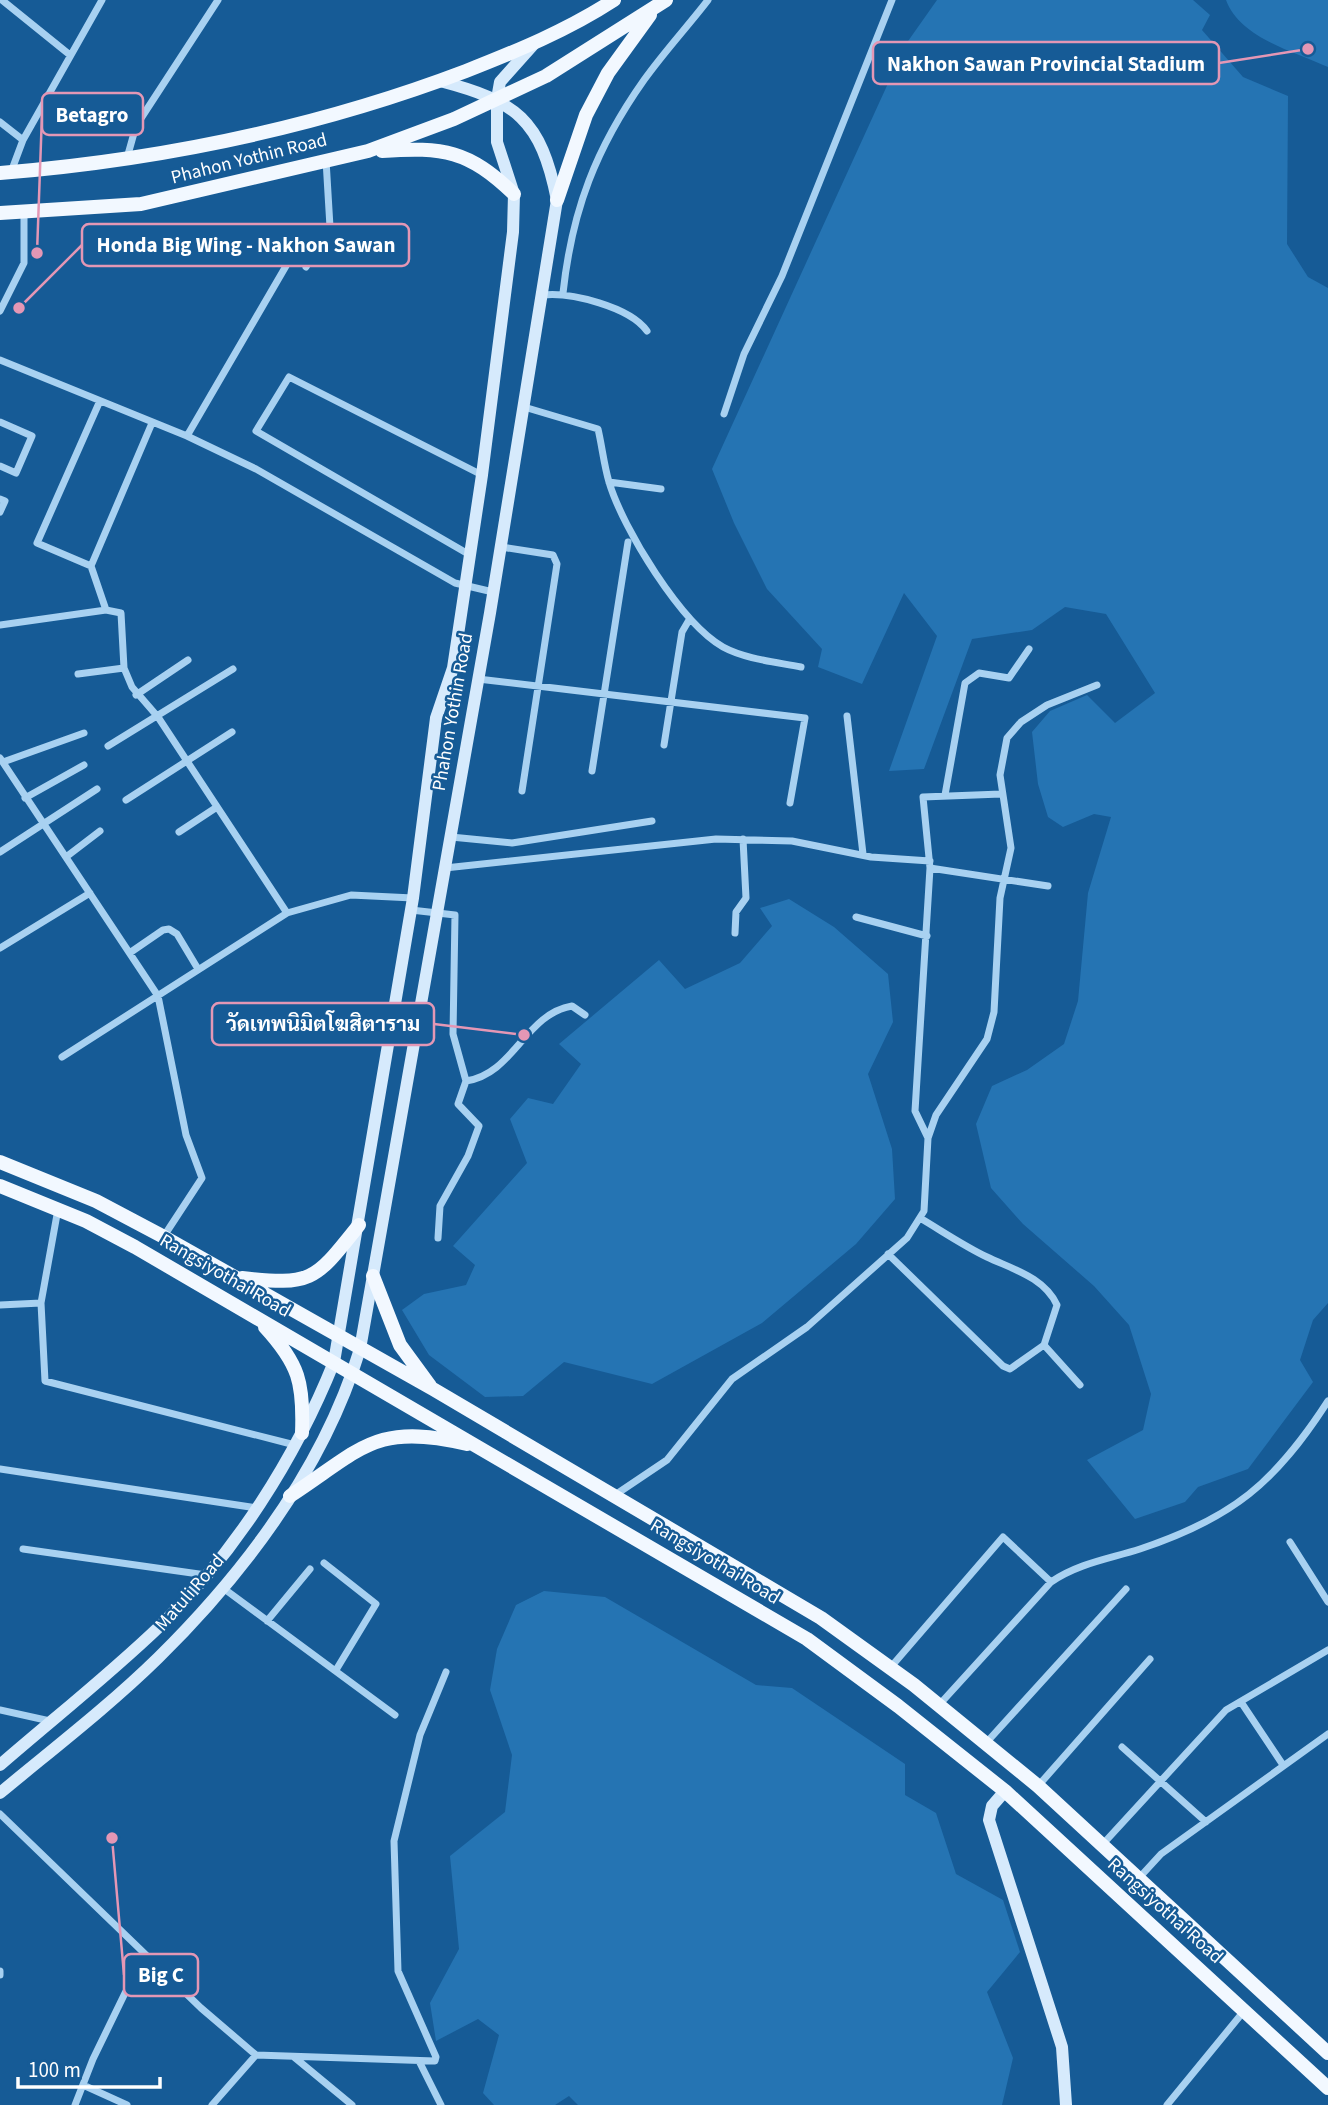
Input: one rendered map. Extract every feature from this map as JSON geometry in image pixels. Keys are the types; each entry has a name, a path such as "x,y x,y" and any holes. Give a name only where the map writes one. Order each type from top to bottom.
{"main road":[{"name":"Phahon Yothin Road","path":"5,173 127,159 252,137 333,116 440,81 533,45 614,0"},
{"name":"Phahon Yothin Road","path":"0,213 141,204 368,151 497,99 546,76 662,3"},
{"path":"557,200 586,115 608,73 662,3"},
{"name":"Phahon Yothin Road","path":"334,1362 412,904 436,718 453,668 482,475 513,232 514,194 497,142 497,99 500,82 533,45"},
{"name":"Phahon Yothin Road","path":"353,1372 360,1349 451,837 557,200 541,145 518,113 497,99 440,81"},
{"path":"368,151 450,151 487,168 514,194"},
{"name":"Rangsiyothai Road","path":"0,1162 96,1201 164,1237 433,1389 821,1618 939,1705 1038,1786 1328,2053"},
{"name":"Rangsiyothai Road","path":"0,1186 58,1209 135,1247 807,1639 898,1706 1005,1791 1328,2088"},
{"path":"233,1277 279,1283 317,1273 359,1225"},
{"path":"373,1276 400,1345 433,1389"},
{"path":"253,1314 277,1340 299,1374 298,1439"},
{"name":"Matuli Road","path":"0,1765 161,1625 206,1576 257,1508 298,1439 334,1362"},
{"name":"Matuli Road","path":"0,1793 157,1659 223,1588 290,1496 338,1413 353,1372"},
{"path":"290,1496 338,1460 388,1437 438,1437 482,1447"},
{"path":"50,1721 65,1738"},
{"path":"1005,1791 992,1806 989,1820 1062,2046 1066,2105"},
{"path":"1203,1972 1220,1953"}],"street":[{"path":"2,0 70,55"},
{"path":"5,173 102,0"},
{"path":"127,159 136,126 218,0"},
{"path":"563,293 568,242 583,190 601,149 643,81 708,0"},
{"path":"724,414 744,354 782,276 892,0"},
{"path":"0,122 23,140"},
{"path":"306,267 330,227 326,159"},
{"path":"0,311 24,263 24,212"},
{"path":"187,436 286,266"},
{"path":"542,295 563,293 633,316 647,331"},
{"path":"0,360 99,403 187,436 256,470 464,587 493,592"},
{"path":"470,555 256,431 289,377 482,475"},
{"path":"91,566 37,543 99,403"},
{"path":"524,407 598,429 609,482 638,544 689,620 726,649 801,667"},
{"path":"0,422 32,436 16,473 0,466"},
{"path":"106,610 91,566 152,424"},
{"path":"609,482 661,489"},
{"path":"0,499 5,501 0,512"},
{"path":"592,771 628,542"},
{"path":"500,547 542,552 556,558 522,791"},
{"path":"0,625 106,610 121,613 124,668 136,695 158,717 287,913"},
{"path":"664,745 682,632 689,620"},
{"path":"945,795 965,683 978,673 1009,678 1029,649"},
{"path":"136,695 188,660"},
{"path":"78,674 124,668"},
{"path":"108,746 233,669"},
{"path":"478,679 537,688 606,692 805,718 789,803"},
{"path":"614,1495 667,1460 733,1379 807,1327 907,1237 924,1211 928,1138 947,1094 974,1062 987,1039 993,1012 1000,898 1011,848 1000,775 1007,738 1021,722 1047,705 1097,685"},
{"path":"847,716 863,854"},
{"path":"127,800 232,732"},
{"path":"84,733 1,760 43,827 131,951 158,996 186,1135 202,1178 164,1237"},
{"path":"25,798 84,765"},
{"path":"0,852 43,827 97,789"},
{"path":"928,1138 915,1111 930,865 923,797 1002,794"},
{"path":"180,832 217,807"},
{"path":"451,837 512,843 652,821"},
{"path":"66,857 100,831"},
{"path":"445,868 716,839 743,839 792,841 1048,886"},
{"path":"735,933 736,912 746,898 743,839"},
{"path":"0,947 90,893"},
{"path":"62,1057 287,913 351,895 412,904 437,913 455,915 453,1034 466,1081 458,1104 479,1126 468,1156 440,1206 438,1238"},
{"path":"856,917 927,936"},
{"path":"131,951 169,929 177,934 198,969"},
{"path":"466,1081 478,1079 498,1068 547,1016 572,1006 576,1006 585,1016"},
{"path":"58,1209 41,1303 45,1381 298,1439"},
{"path":"888,1254 1003,1366 1010,1369 1044,1345 1057,1305 1053,1296 1023,1272 988,1258 920,1217"},
{"path":"0,1305 41,1303"},
{"path":"1044,1345 1080,1385"},
{"path":"939,1705 1051,1582 1073,1567 1199,1528 1222,1514 1256,1491 1301,1443 1328,1401"},
{"path":"0,1469 257,1508"},
{"path":"890,1668 1003,1537 1051,1582"},
{"path":"1290,1542 1328,1602"},
{"path":"23,1549 206,1576"},
{"path":"324,1563 376,1604 336,1670"},
{"path":"267,1621 310,1569"},
{"path":"1322,1589 1328,1582"},
{"path":"223,1588 395,1715"},
{"path":"986,1743 1126,1589"},
{"path":"1102,1845 1220,1716 1328,1650"},
{"path":"1038,1786 1150,1658"},
{"path":"0,1814 144,1954 256,2056 435,2061 436,2057 398,1971 394,1841 420,1735 446,1672"},
{"path":"1241,1702 1283,1765"},
{"path":"0,1710 50,1721"},
{"path":"1138,1878 1161,1854 1328,1734"},
{"path":"1122,1747 1206,1822"},
{"path":"75,2105 144,1954"},
{"path":"1167,2105 1244,2010"},
{"path":"212,2105 256,2056"},
{"path":"293,2057 352,2105"},
{"path":"419,2061 441,2105"},
{"path":"83,2085 127,2105"}],"shaded area":[{"path":"937,0 1193,0 1210,15 1202,30 1243,77 1288,96 1287,244 1308,277 1328,288 1328,1303 1313,1320 1300,1360 1313,1382 1248,1469 1198,1487 1185,1502 1135,1519 1087,1460 1143,1430 1151,1394 1129,1325 1094,1286 1023,1224 991,1188 976,1124 992,1086 1027,1070 1064,1044 1078,1001 1088,893 1111,817 1094,814 1063,827 1048,817 1038,784 1032,732 1050,711 1087,695 1115,723 1155,693 1106,614 1065,607 1032,630 972,639 924,769 889,771 937,636 904,593 862,684 818,667 822,649 767,589 734,523 712,469 906,44"},
{"path":"1226,0 1328,0 1328,67 1255,34 1233,13"},
{"path":"789,899 834,927 888,974 893,1022 868,1074 892,1149 895,1199 856,1244 762,1323 652,1384 564,1362 523,1396 485,1397 429,1355 402,1310 424,1294 466,1285 475,1265 453,1246 527,1163 510,1119 528,1098 553,1104 581,1064 559,1044 659,960 685,989 740,963 772,926 760,908"},
{"path":"544,1591 605,1597 756,1685 792,1688 905,1764 905,1795 936,1813 956,1874 1003,1900 1020,1952 987,1992 1013,2058 1002,2105 578,2105 569,2096 555,2105 494,2105 483,2093 499,2035 478,2019 436,2041 430,2003 459,1949 450,1856 505,1812 512,1755 490,1690 497,1649 516,1605"}],"place":[{"name":"Nakhon Sawan Provincial Stadium","path":"1308,49"},
{"name":"Betagro","path":"37,253"},
{"name":"Honda Big Wing - Nakhon Sawan","path":"19,308"},
{"name":"วัดเทพนิมิตโฆสิตาราม","path":"524,1035"},
{"name":"Big C","path":"112,1838"}]}
